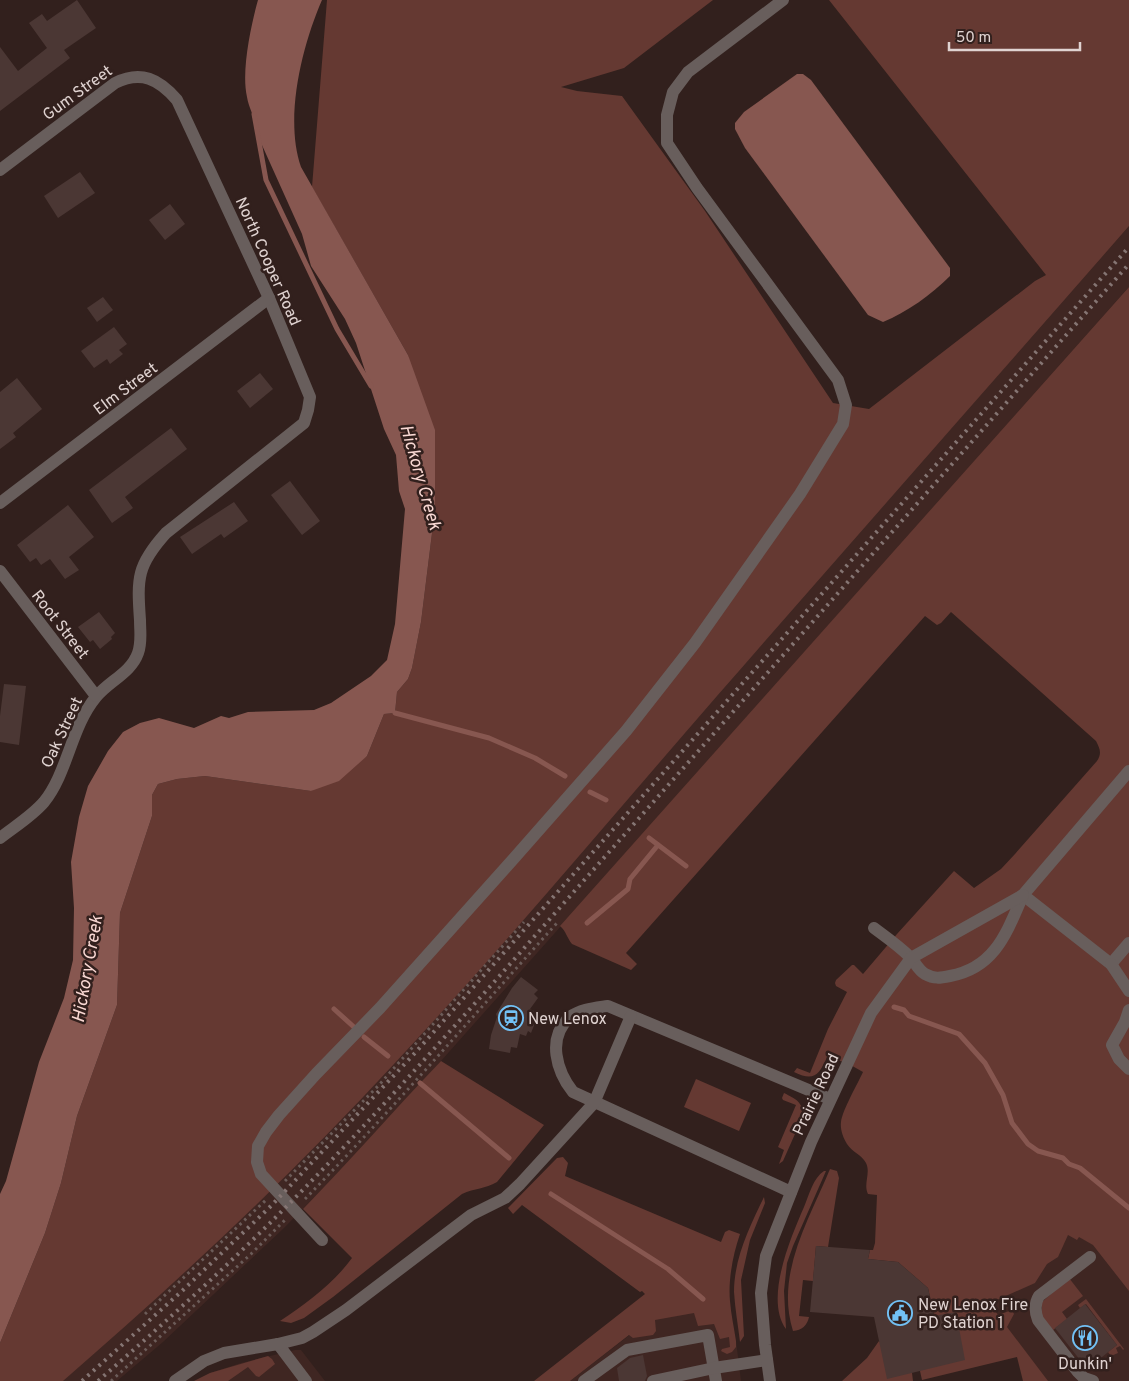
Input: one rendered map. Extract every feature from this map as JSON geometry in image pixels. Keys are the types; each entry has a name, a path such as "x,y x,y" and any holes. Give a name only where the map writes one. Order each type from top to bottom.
{"street":[{"path":"322,1240 261,1174 257,1162 258,1146 266,1132 316,1074 380,1008 626,731 695,643 800,494 843,424 846,405 838,380 697,188 667,143 667,115 673,92 688,72 783,0"},
{"name":"Gum Street","path":"0,170 115,83 128,76 148,77 165,86 177,100"},
{"name":"North Cooper Road","path":"177,100 269,298 310,397 304,423 292,434"},
{"name":"Elm Street","path":"0,503 269,298"},
{"name":"Oak Street","path":"0,838 44,802 57,778 82,718 96,696 129,668 137,656 141,642 138,590 142,567 151,550 166,533 292,434"},
{"name":"Root Street","path":"0,571 96,696"},
{"path":"874,928 911,958 922,973 935,978 956,975 976,967 993,953 1007,932 1023,895 1129,771"},
{"path":"1023,895 1111,964 1129,991"},
{"name":"Prairie Road","path":"770,1381 761,1293 766,1256 830,1100 871,1013 911,958 1023,895"},
{"path":"1111,964 1129,943"},
{"path":"791,1192 573,1092 565,1082 557,1064 555,1050 560,1032 570,1018 586,1009 608,1006 830,1100"},
{"path":"1129,1010 1112,1045 1119,1059 1129,1069"},
{"path":"175,1381 204,1361 224,1353 278,1344 302,1338 313,1332 346,1310 471,1215 505,1198 594,1103 631,1016"},
{"path":"1090,1257 1039,1296 1036,1310 1038,1320 1078,1372 1084,1378 1093,1381"},
{"path":"584,1381 626,1350 708,1335 715,1375"},
{"path":"278,1344 306,1381"},
{"path":"653,1381 715,1375 767,1360"}],"path":[{"path":"145,1314 321,1145 379,1085 524,922"},
{"path":"111,1381 251,1254 294,1210 432,1064 557,923"}],"shaded area":[{"path":"327,0 713,0 624,68 561,87 577,91 622,96 705,211 833,403 869,409 1035,281 1046,275 829,0 1129,0 1129,226 476,974 315,1147 191,1267 63,1381 0,1381 0,1343 45,1233 61,1183 77,1116 117,1005 120,913 152,816 152,795 158,784 177,779 205,776 311,791 367,756 384,714 395,713 397,692 408,679 412,668 421,622 435,509 408,355 312,187"},
{"path":"1129,226 1129,287 351,1160 284,1228 163,1342 117,1381 36,1381 763,638"},
{"path":"1129,287 1129,1291 1093,1245 1079,1237 1077,1240 1068,1235 1058,1257 1047,1264 1035,1283 990,1303 998,1315 1012,1310 1014,1314 1007,1327 1048,1381 1023,1381 1017,1357 922,1380 920,1371 934,1316 928,1288 898,1262 868,1259 870,1250 873,1250 875,1243 877,1195 868,1194 866,1163 849,1147 841,1130 844,1111 863,1072 847,1063 827,1057 815,1075 806,1076 794,1072 797,1068 810,1073 828,1029 847,992 836,986 836,980 852,965 863,974 954,871 974,888 1001,869 1097,761 1100,751 1096,741 951,612 937,625 925,616 626,953 637,964 631,970 572,944 560,926"},
{"path":"441,1061 544,1125 497,1182 462,1194 304,1318 291,1323 280,1321 300,1308 319,1292 337,1276 352,1258 303,1209"},
{"path":"696,1079 751,1103 739,1131 684,1107"},
{"path":"784,1093 800,1104 803,1116 783,1161 779,1164 784,1150 778,1147 796,1105 783,1100"},
{"path":"563,1157 568,1163 565,1176 721,1242 725,1232 729,1230 740,1234 730,1276 730,1306 736,1341 736,1347 732,1352 727,1354 721,1351 730,1347 729,1337 720,1339 714,1324 698,1326 694,1313 655,1320 656,1331 653,1335 633,1338 629,1335 570,1381 534,1381 645,1294 522,1205 513,1214 508,1208 557,1158"},
{"path":"830,1169 837,1171 839,1178 828,1247 816,1246 813,1281 803,1280 799,1316 809,1317 804,1327 793,1331 788,1289 791,1268 804,1228"},
{"path":"824,1171 826,1171 787,1263 784,1291 786,1329 780,1316 778,1302 782,1268 812,1187"},
{"path":"764,1197 765,1203 750,1240 741,1280 744,1336 740,1342 734,1292 735,1279 744,1243"},
{"path":"1079,1218 1129,1283 1129,1381 1042,1381 978,1299"},
{"path":"1069,1278 1083,1296 1062,1312 1067,1319 1053,1330 1041,1316 1042,1302"},
{"path":"1086,1299 1123,1350 1120,1346 1116,1348 1118,1353 1111,1356 1108,1352 1117,1345 1086,1304 1080,1308 1078,1305"},
{"path":"696,1309 736,1341 741,1381 570,1381 653,1317"},
{"path":"879,1341 912,1373 913,1381 842,1381 867,1358"},
{"path":"301,1350 325,1381 194,1381 210,1373 241,1363"},
{"path":"268,1356 275,1364 259,1377 248,1367 228,1381 194,1381 210,1373"}],"water":[{"path":"258,0 322,0 308,39 298,82 294,127 296,148 301,167 408,355 435,430 435,509 421,622 412,668 408,679 397,692 395,713 384,714 367,756 339,781 311,791 205,776 177,779 158,784 152,795 152,816 120,913 117,1005 77,1116 61,1183 45,1233 0,1343 0,1194 6,1181 39,1062 64,998 73,960 74,908 71,862 79,817 88,786 108,751 123,732 140,723 159,718 194,728 221,716 229,718 248,712 314,710 331,703 371,676 387,660 395,624 405,509 399,491 396,455 384,429 356,343 345,319 311,266 302,234 257,134 256,124 247,97 245,74 250,35"},
{"path":"797,74 803,74 811,80 950,268 950,276 935,290 910,308 883,322 868,315 745,148 735,129 735,123 744,112"}],"building":[{"path":"77,0 96,28 64,50 70,58 0,111 0,47 18,71 47,48 29,23 42,14 47,21"},
{"path":"80,172 95,193 58,218 44,196"},
{"path":"170,204 185,224 165,240 149,220"},
{"path":"103,297 113,310 97,322 87,308"},
{"path":"114,327 127,344 119,350 123,354 110,364 107,359 94,368 81,351"},
{"path":"260,373 273,389 250,408 237,391"},
{"path":"17,378 42,409 13,433 16,437 0,449 0,392"},
{"path":"171,428 187,449 125,497 133,508 112,523 89,490"},
{"path":"290,481 320,521 302,535 271,495"},
{"path":"234,502 248,521 224,538 221,534 192,554 180,537"},
{"path":"68,505 94,537 69,557 79,570 65,579 50,559 41,565 36,558 30,562 17,545"},
{"path":"99,612 115,633 111,637 112,639 100,649 93,640 90,642 78,627"},
{"path":"4,684 26,686 19,745 0,742 0,716"},
{"path":"521,977 538,990 534,994 538,998 530,1009 536,1012 534,1017 537,1018 531,1033 528,1031 526,1036 520,1034 517,1048 511,1047 510,1053 489,1049 497,1017 496,1014"},
{"name":"New Lenox Fire PD Station 1","path":"816,1246 870,1250 868,1259 898,1262 928,1288 934,1316 956,1312 965,1360 887,1379 874,1317 810,1312"},
{"name":"Dunkin'","path":"1085,1304 1117,1345 1087,1369 1055,1328"},
{"path":"643,1355 647,1376 645,1381 619,1381 617,1368 630,1358"}],"waterway":[{"name":"Hickory Creek","path":"254,114 266,180 337,329 371,386"},
{"path":"395,713 489,738 535,758 565,776"},
{"path":"590,792 606,800"},
{"path":"649,838 686,866"},
{"path":"587,923 628,889 630,879 658,845"},
{"path":"894,1007 904,1010 909,1016 959,1034 985,1063 1003,1095 1012,1123 1028,1144 1038,1151 1063,1158 1069,1164 1080,1168 1129,1208"},
{"path":"334,1009 355,1028"},
{"path":"364,1037 388,1056"},
{"path":"420,1083 509,1158"},
{"path":"551,1194 668,1269 703,1299"}],"railway":[{"path":"82,1381 182,1291 272,1205 415,1053 1129,247"},
{"path":"98,1381 257,1236 307,1186 388,1099 495,981 1129,264"}],"place":[{"name":"New Lenox","path":"511,1018"},
{"name":"New Lenox Fire PD Station 1","path":"900,1313"},
{"name":"Dunkin'","path":"1085,1338"}]}
